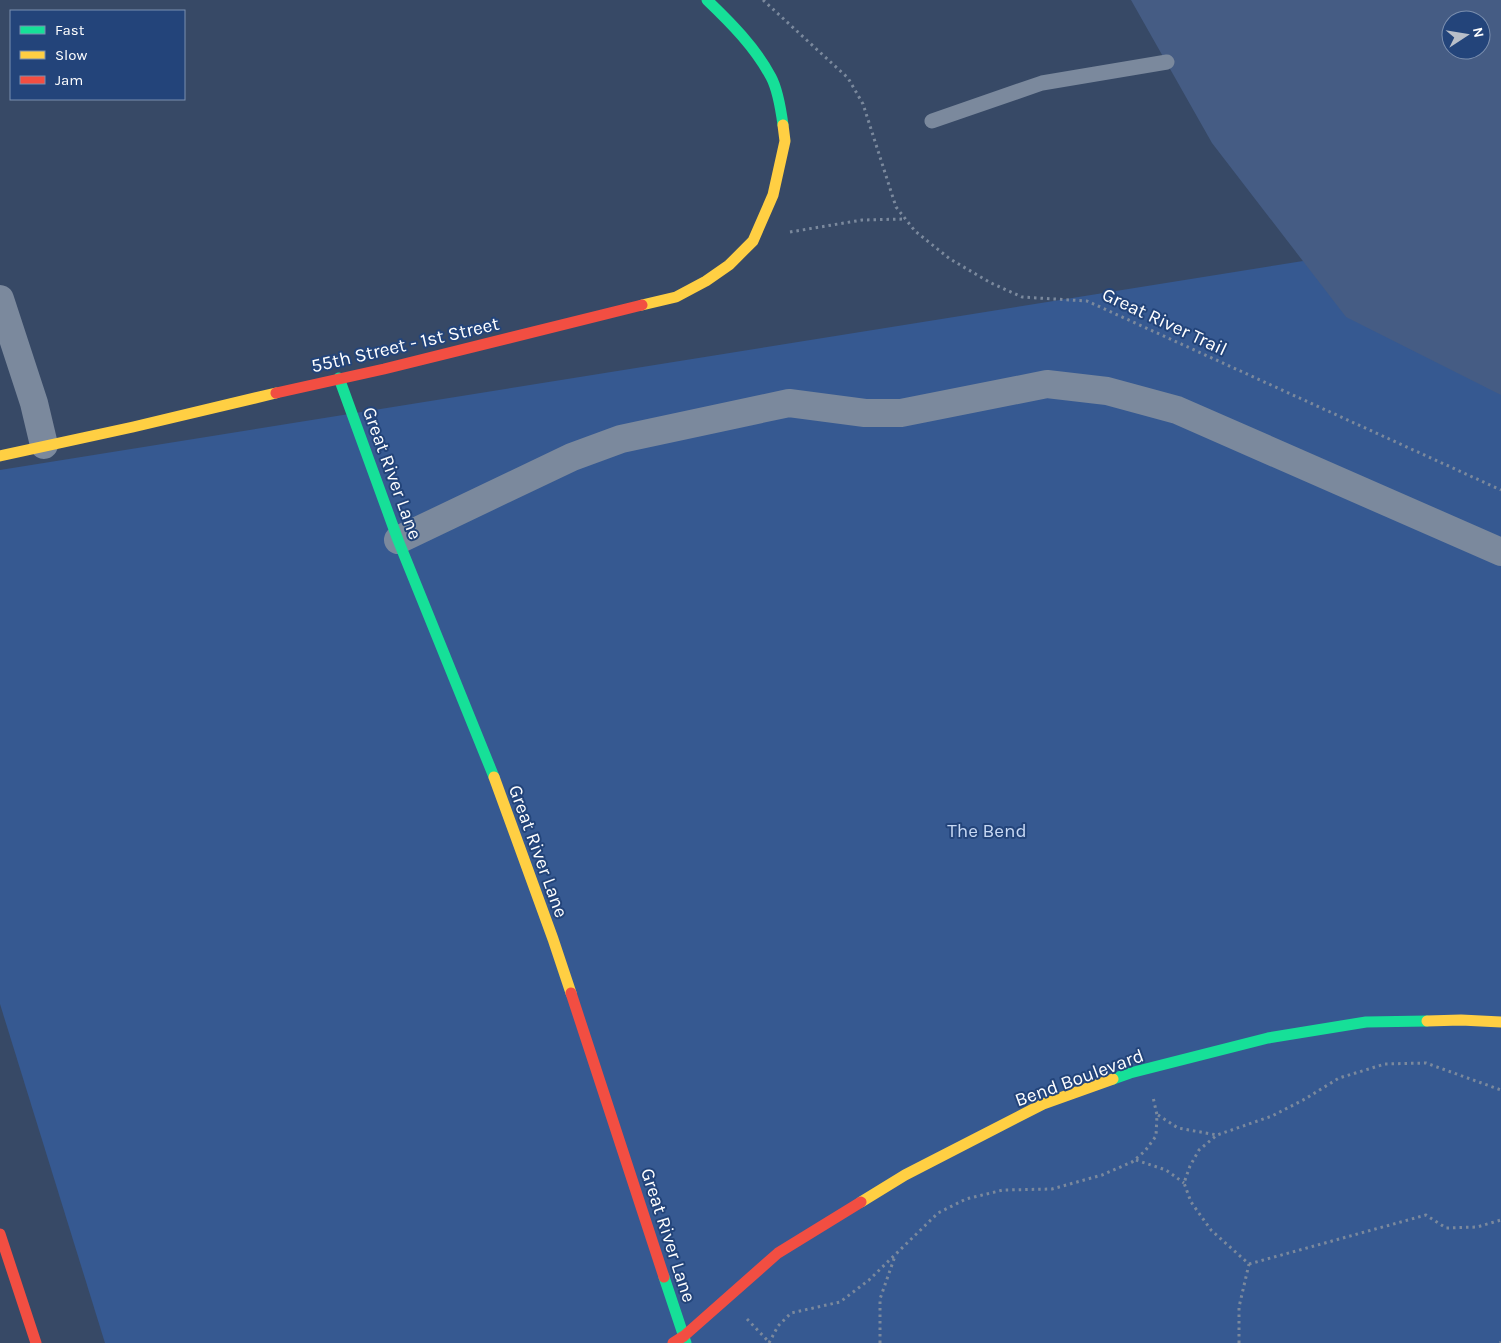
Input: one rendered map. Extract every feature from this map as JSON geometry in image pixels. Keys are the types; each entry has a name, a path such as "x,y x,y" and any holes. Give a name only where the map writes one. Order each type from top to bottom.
{"street":[{"name":"55th Street - 1st Street","path":"0,456 384,369 676,297 706,281 729,265 753,241 773,195 785,141 781,111 772,78 733,24 707,0"},
{"path":"0,299 34,403 44,445"},
{"name":"Great River Lane","path":"339,378 398,540 491,770 553,939 685,1339"},
{"path":"398,540 572,457 621,439 789,402 865,413 901,413 1047,384 1107,391 1177,410 1501,552"},
{"name":"Bend Boulevard","path":"673,1343 685,1339 778,1252 905,1175 1044,1104 1130,1074 1268,1038 1366,1022 1461,1020 1501,1022"},
{"path":"0,1234 36,1343"}],"lane":[{"path":"932,120 1042,83 1167,62"}],"path":[{"name":"Great River Trail","path":"762,0 848,78 863,104 896,207 915,231 950,259 991,283 1022,297 1087,301 1501,490"},
{"path":"753,241 814,227 853,221 905,219"},
{"path":"1184,1183 1190,1166 1199,1150 1217,1135 1272,1116 1339,1078 1385,1064 1426,1063 1501,1090"},
{"path":"768,1343 778,1326 791,1313 840,1302 869,1280 938,1213 966,1199 1003,1190 1052,1189 1102,1175 1136,1160 1145,1152 1156,1136 1157,1115 1148,1069"},
{"path":"1157,1115 1178,1128 1217,1135"},
{"path":"1136,1160 1166,1170 1184,1183 1191,1202 1211,1230 1249,1264"},
{"path":"1249,1264 1426,1215 1446,1228 1477,1227 1501,1220"},
{"path":"880,1343 880,1299 896,1255"},
{"path":"1240,1343 1239,1307 1249,1264"}],"green space":[{"name":"The Bend","path":"1303,261 1501,380 1501,1343 105,1343 0,1004 0,470"}],"shaded area":[{"path":"1131,0 1501,0 1501,395 1346,317 1212,143"}],"traffic: fast":[{"path":"707,0 742,36 765,66 776,88 783,125"},
{"path":"339,378 398,540 494,777"},
{"path":"1113,1079 1268,1038 1366,1022 1427,1021"},
{"path":"664,1277 686,1343"}],"traffic: slow":[{"path":"642,305 676,297 706,281 729,265 753,241 773,195 785,141 783,125"},
{"path":"0,456 276,393"},
{"path":"494,777 571,993"},
{"path":"1427,1021 1501,1022"},
{"path":"861,1202 905,1175 1043,1104 1113,1079"}],"traffic: jam":[{"path":"276,393 384,369 642,305"},
{"path":"571,993 664,1277"},
{"path":"673,1343 684,1336 778,1253 861,1202"},
{"path":"0,1234 36,1343"}]}
